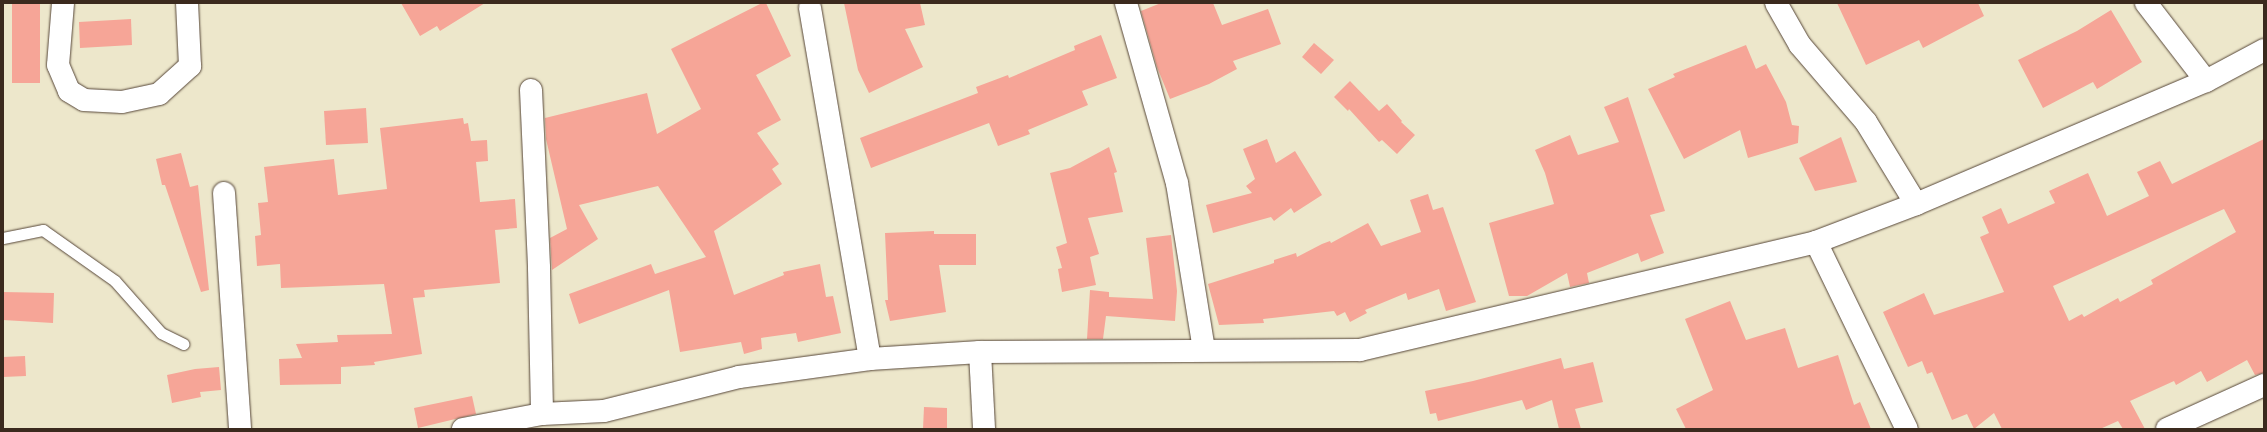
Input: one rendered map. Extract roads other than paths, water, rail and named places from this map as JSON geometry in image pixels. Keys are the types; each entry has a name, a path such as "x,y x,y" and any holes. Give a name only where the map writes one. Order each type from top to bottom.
{"street":[{"path":"63,3 58,66 69,91 84,100 122,102 159,94 190,66 187,3"},
{"path":"1126,3 1177,183 1204,350"},
{"path":"1776,3 1800,45 1866,122 1916,204"},
{"path":"2146,3 2206,80"},
{"path":"810,8 870,359"},
{"path":"463,429 542,414 604,411 739,377 788,369 870,359 980,352 1360,350 1816,242 1916,204 2206,80 2264,50"},
{"path":"531,90 539,268 542,414"},
{"path":"224,193 240,429"},
{"path":"1816,242 1908,429"},
{"path":"980,352 984,429"},
{"path":"2167,429 2264,384"}],"lane":[{"path":"3,238 43,230 115,281 161,333 184,344"}]}
